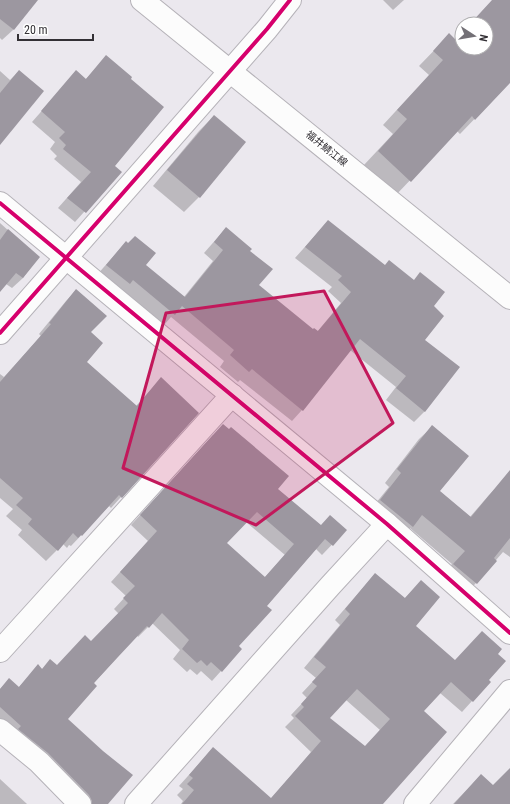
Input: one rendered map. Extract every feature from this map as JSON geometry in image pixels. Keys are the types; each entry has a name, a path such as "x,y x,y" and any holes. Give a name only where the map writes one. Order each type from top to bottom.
{"street":[{"name":"福井鯖江線","path":"142,0 510,298"},
{"path":"0,333 267,29 290,0"},
{"path":"0,203 387,524 510,633"},
{"path":"0,651 232,395"},
{"path":"136,804 387,524"},
{"path":"415,804 510,692"},
{"path":"0,730 39,762 80,804"}],"highlighted area":[{"path":"324,291 393,423 256,525 123,468 166,313"}],"building":[{"path":"0,0 38,0 14,30 0,19"},
{"path":"492,0 510,0 510,83 475,120 472,116 411,182 378,151 407,119 397,110 443,60 433,51 449,33 454,38 454,56 494,56 494,16 477,16"},
{"path":"106,55 164,107 115,166 122,172 86,213 67,198 91,172 63,149 66,145 59,138 65,132 41,111 76,70 86,79"},
{"path":"19,70 44,91 0,145 0,93"},
{"path":"214,115 246,142 200,198 167,170"},
{"path":"328,220 385,265 389,260 414,280 420,272 445,292 434,306 444,316 425,340 460,367 425,412 396,388 406,376 360,339 303,411 252,369 249,372 230,355 234,350 182,306 175,315 133,280 130,284 106,265 126,241 128,243 135,236 156,253 146,265 185,297 223,250 214,242 226,227 252,249 250,251 273,269 259,285 313,329 314,328 318,331 351,292 338,280 342,276 305,247"},
{"path":"8,229 40,257 23,278 16,273 0,292 0,240"},
{"path":"76,289 107,316 91,332 103,343 87,362 137,406 161,377 199,413 122,498 119,495 82,536 81,535 78,538 73,533 58,551 28,524 32,519 16,505 23,498 0,478 0,382 51,324 49,323"},
{"path":"223,424 229,429 231,427 289,476 278,489 321,525 330,515 347,530 333,546 325,539 267,606 272,610 239,646 242,649 222,672 211,662 207,666 201,660 197,663 182,649 189,640 162,613 149,628 147,626 118,657 94,683 97,686 68,719 103,751 133,775 108,804 92,804 89,795 48,753 18,729 21,726 0,707 0,689 9,678 19,687 38,664 42,669 50,659 57,665 85,635 91,641 128,603 123,598 135,586 120,572 157,531 140,515","holes":["257,512 294,544 265,577 227,543"]},
{"path":"432,425 469,456 440,491 471,517 510,470 510,538 494,558 497,561 477,584 453,564 465,551 422,515 413,527 380,500 401,473 397,469"},
{"path":"375,573 405,598 421,580 440,597 416,626 455,660 482,631 502,649 498,654 506,661 489,680 491,682 473,702 451,682 424,711 447,732 383,804 182,804 194,790 187,784 193,778 189,775 213,747 271,798 321,741 295,716 304,707 301,704 317,686 312,682 326,667 314,657 350,614 345,609","holes":["357,689 390,719 365,746 330,718"]},
{"path":"510,768 510,804 454,804 481,774 493,785"}],"cycle path":[{"path":"0,333 267,29 290,0"},
{"path":"0,203 387,524 510,633"}]}
